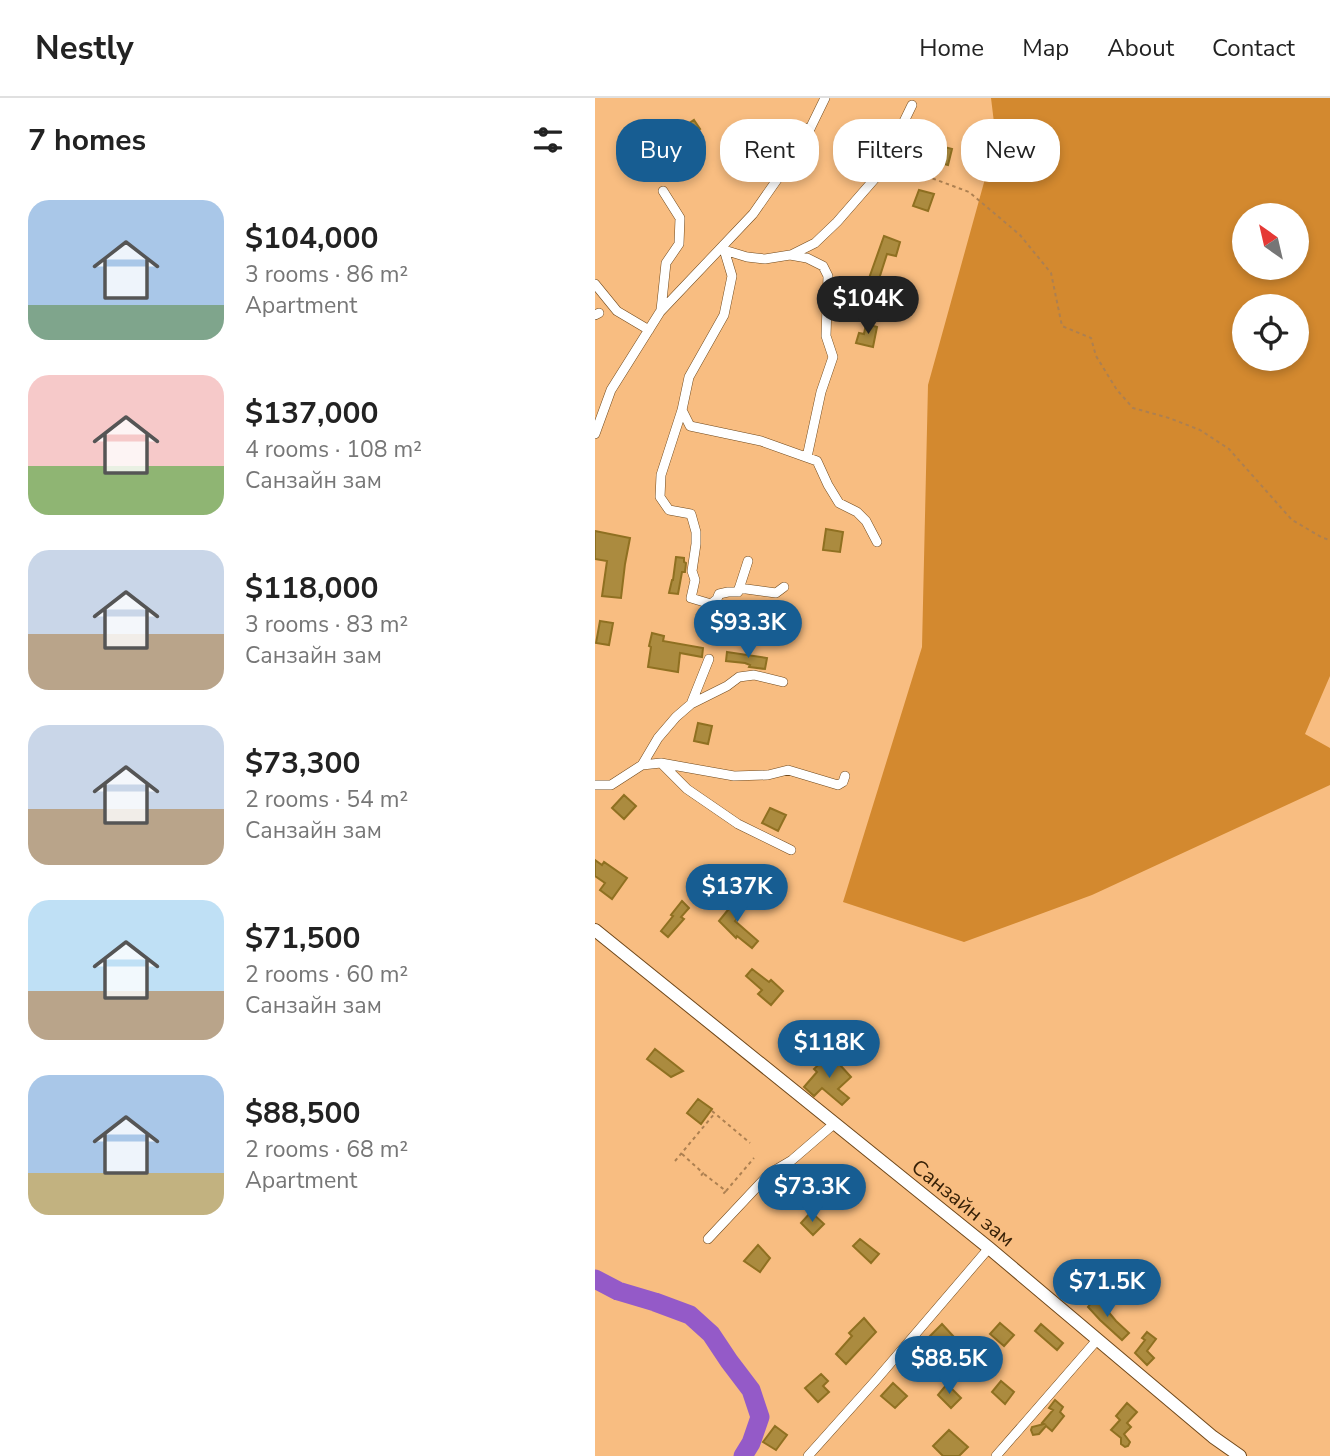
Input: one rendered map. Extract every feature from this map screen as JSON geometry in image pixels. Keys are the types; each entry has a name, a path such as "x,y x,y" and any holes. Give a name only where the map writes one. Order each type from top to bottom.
{"main road":[{"name":"Санзайн зам","path":"595,930 989,1248 1213,1437 1240,1456"}],"street":[{"path":"815,119 825,98"},
{"path":"905,119 912,105"},
{"path":"595,434 611,390 660,312 723,248 753,214 775,182"},
{"path":"790,256 815,243 872,182"},
{"path":"660,312 666,263 679,244 680,231 680,218 663,191"},
{"path":"723,248 747,257 807,258 823,266 828,276 826,336 833,357 821,392 807,457"},
{"path":"723,248 732,276 724,315 689,377 682,410 661,475 660,497 669,510 691,514 696,532 692,571 695,580 691,598 711,604 719,594 738,592 748,561"},
{"path":"595,284 617,310 649,330"},
{"path":"682,410 690,426 761,441 817,461 839,503 857,512 866,521 877,542"},
{"path":"739,588 776,593 783,587"},
{"path":"691,704 709,659"},
{"path":"595,785 611,785 642,765 658,738 676,717 691,704 739,677 754,675 783,682"},
{"path":"642,765 661,763 734,776 768,775 788,770 838,785 843,782 845,776"},
{"path":"661,763 687,789 738,824 791,850"},
{"path":"708,1238 770,1173 792,1160 835,1124"},
{"path":"808,1456 989,1248"},
{"path":"996,1456 1097,1340"}],"path":[{"path":"942,182 969,192 1020,235 1051,274 1062,326 1091,338 1096,356 1117,390 1133,408 1200,430 1229,449 1292,520 1330,540"},
{"path":"675,1161 713,1112 750,1143"},
{"path":"681,1153 724,1192 754,1158"},
{"path":"700,1177 703,1173"}],"shaded area":[{"path":"991,98 1330,98 1330,676 1305,734 1330,748 1330,785 1092,895 964,942 843,902 922,647 928,385 984,182 1060,182 1060,119 994,119"}],"building":[{"path":"947,148 952,149 947,165"},
{"path":"919,190 934,194 928,211 913,206"},
{"path":"884,236 900,242 896,256 887,254 879,279 903,289 896,303 875,288 871,301 862,298"},
{"path":"866,324 877,327 873,347 856,343 859,333 864,334"},
{"path":"826,529 843,532 840,552 823,550"},
{"path":"595,531 630,538 621,598 602,596 607,561 595,559"},
{"path":"676,557 684,558 686,563 678,594 669,593"},
{"path":"600,621 613,623 609,645 596,643"},
{"path":"652,633 664,636 663,641 703,648 702,657 680,653 678,672 648,667"},
{"path":"727,652 767,658 765,669 726,661"},
{"path":"698,723 712,726 708,744 694,741"},
{"path":"624,795 636,806 624,819 612,808"},
{"path":"770,808 786,815 778,831 762,823"},
{"path":"595,860 602,865 604,862 627,878 612,899 600,890 605,883 595,876"},
{"path":"736,900 745,908 735,921 758,941 752,948 737,936 736,938 719,921"},
{"path":"682,901 689,908 681,917 684,919 668,937 661,931"},
{"path":"752,969 783,991 771,1005 758,994 762,990 746,976"},
{"path":"655,1049 683,1071 671,1077 647,1059"},
{"path":"830,1054 851,1077 838,1089 849,1098 842,1105 822,1088 814,1096 804,1087 817,1072 814,1069"},
{"path":"698,1099 712,1109 701,1124 687,1113"},
{"path":"805,1169 818,1182 807,1194 793,1182"},
{"path":"811,1212 824,1224 813,1235 801,1223"},
{"path":"860,1239 879,1254 871,1263 853,1246"},
{"path":"758,1245 770,1258 760,1272 744,1261"},
{"path":"1096,1297 1129,1333 1122,1340 1088,1307"},
{"path":"864,1318 876,1332 846,1364 836,1354 852,1336 849,1333"},
{"path":"1000,1323 1014,1335 1004,1346 990,1334"},
{"path":"942,1324 954,1337 942,1348 930,1336"},
{"path":"1041,1324 1063,1343 1057,1350 1035,1331"},
{"path":"1147,1332 1156,1339 1147,1351 1154,1358 1147,1365 1135,1353 1145,1340 1142,1338"},
{"path":"972,1355 986,1367 976,1378 962,1366"},
{"path":"821,1374 828,1381 823,1386 829,1392 818,1402 805,1388"},
{"path":"1001,1381 1014,1392 1005,1404 992,1392"},
{"path":"893,1383 907,1396 895,1408 881,1396"},
{"path":"947,1384 961,1398 951,1408 938,1395"},
{"path":"1055,1400 1063,1407 1060,1412 1064,1416 1052,1431 1046,1426 1039,1434 1033,1435 1032,1427 1044,1424 1042,1423 1053,1410 1049,1408"},
{"path":"1127,1403 1137,1412 1127,1423 1131,1427 1124,1434 1130,1442 1125,1447 1121,1444 1121,1438 1111,1430 1120,1420 1116,1416"},
{"path":"775,1426 787,1435 776,1450 763,1442"},
{"path":"949,1430 968,1447 959,1456 943,1456 933,1446"}],"waterway":[{"path":"595,1279 618,1291 690,1315 711,1334 751,1390 760,1417 751,1443 743,1456"}]}
